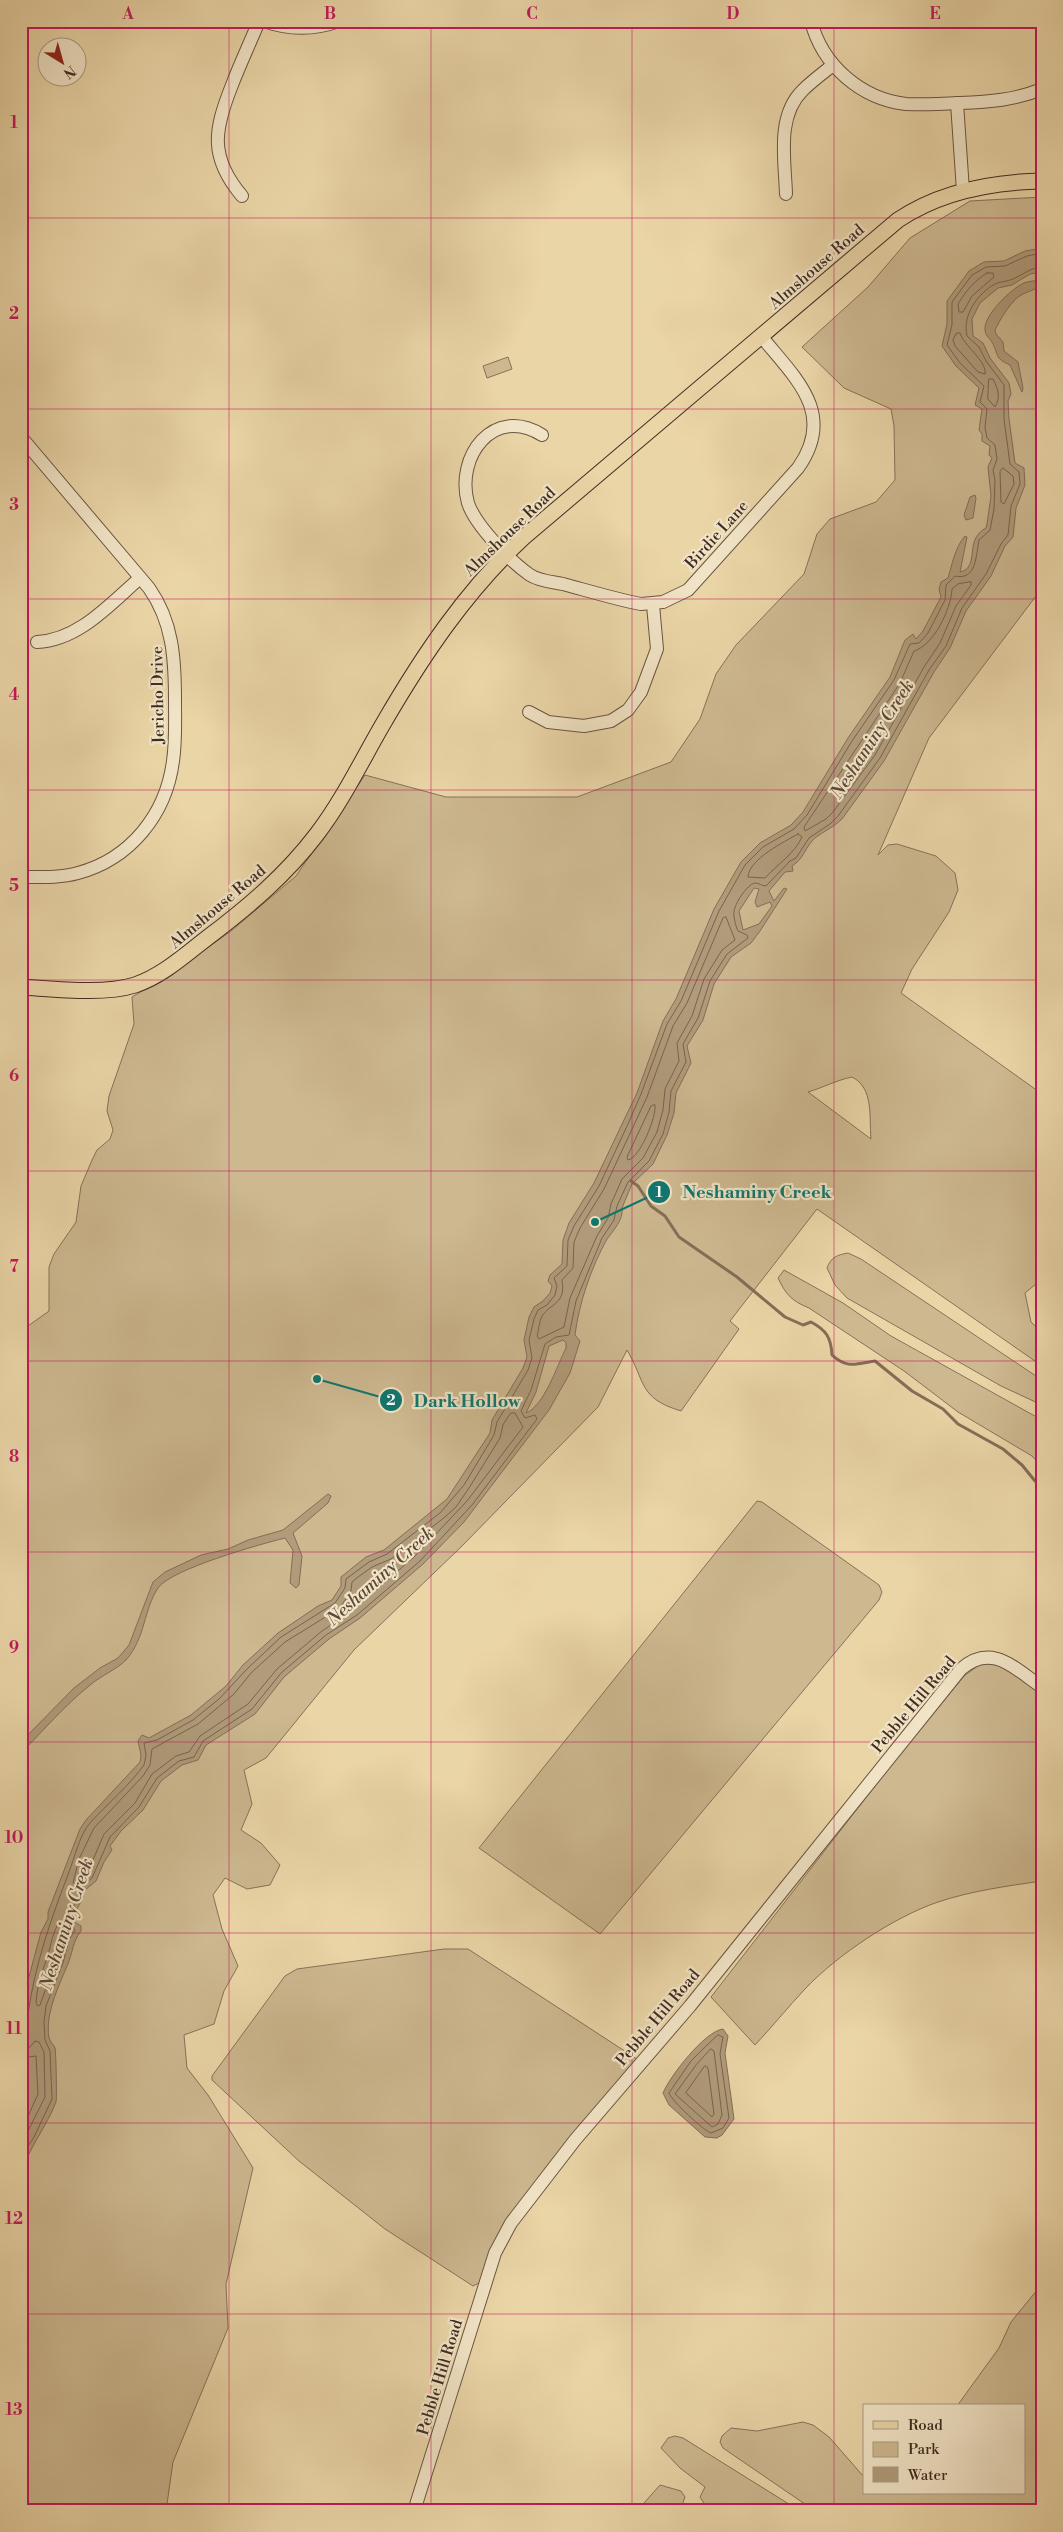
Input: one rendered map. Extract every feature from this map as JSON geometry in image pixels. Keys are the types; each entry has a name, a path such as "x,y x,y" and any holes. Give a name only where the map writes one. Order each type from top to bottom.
{"main road":[{"name":"Almshouse Road","path":"21,987 103,989 133,985 162,972 254,902 286,870 318,832 406,686 445,626 480,581 507,553 579,489 898,220 923,205 963,191 988,185 1042,181"}],"street":[{"path":"242,196 228,180 223,169 217,136 220,113 259,21"},
{"path":"264,21 299,28 314,28 339,21"},
{"path":"811,21 823,50 834,65 851,82 877,97 906,104 957,103 996,101 1018,97 1042,89"},
{"path":"786,194 784,134 790,108 802,90 834,65"},
{"path":"957,103 963,191"},
{"name":"Birdie Lane","path":"542,435 521,426 502,427 487,435 479,444 468,466 465,490 470,508 484,529 507,553 536,577 637,604 653,605 677,596 692,585 798,468 808,452 814,426 809,398 802,386 761,336"},
{"name":"Jericho Drive","path":"21,437 140,578 163,612 174,650 174,761 162,803 143,833 131,845 102,865 69,875 21,877"},
{"path":"37,642 51,641 71,633 96,616 140,578"},
{"path":"528,712 548,722 584,726 611,721 628,710 641,692 656,649 653,605"},
{"name":"Pebble Hill Road","path":"414,2511 492,2260 501,2240 523,2206 575,2140 690,2006 961,1669 978,1658 995,1658 1042,1687"}],"green space":[{"path":"1042,197 1042,588 929,738 878,855 888,845 897,844 936,856 955,873 958,890 949,912 912,969 901,993 1042,1094 1042,1279 1025,1293 1031,1322 1042,1332 1042,1366 817,1209 730,1321 739,1329 681,1411 667,1406 650,1394 645,1388 627,1350 598,1407 462,1546 354,1650 266,1758 244,1770 252,1804 241,1830 261,1843 280,1865 270,1885 247,1889 225,1878 213,1895 222,1929 238,1966 224,1991 214,2024 184,2035 187,2068 208,2095 253,2168 226,2284 228,2328 173,2462 166,2511 21,2511 21,1331 49,1311 49,1267 54,1254 76,1222 81,1186 92,1160 97,1150 110,1139 113,1130 107,1111 109,1096 134,1024 132,997 168,976 231,931 296,876 365,775 446,797 577,797 671,762 700,719 716,674 736,645 804,574 817,534 830,519 876,502 895,480 894,426 891,409 844,388 802,347 868,287 910,238 970,201","holes":["852,1077 864,1088 869,1104 871,1139 808,1092"]},
{"path":"508,357 512,369 487,378 483,366"},
{"path":"848,1253 861,1259 1042,1380 1042,1405 1001,1386 847,1298 835,1285 827,1268 830,1261 835,1257"},
{"path":"784,1270 843,1303 891,1336 1042,1420 1042,1467 1032,1456 958,1412 904,1371 794,1300 784,1289 778,1278"},
{"path":"757,1501 762,1502 879,1585 882,1592 879,1600 600,1934 479,1848"},
{"path":"992,1661 999,1663 1042,1693 1042,1881 989,1889 951,1898 921,1909 885,1927 850,1950 818,1976 755,2045 711,1997 896,1759 964,1676 979,1665"},
{"path":"444,1949 468,1949 637,2059 540,2177 481,2282 473,2286 385,2229 299,2161 212,2080 212,2076 285,1976 297,1969"},
{"path":"1042,2284 1042,2511 815,2511 723,2448 720,2442 722,2436 731,2428 757,2431 803,2422 813,2425 829,2437 863,2476 863,2494 1026,2494 1026,2404 958,2404 999,2348 1011,2322"},
{"path":"675,2436 683,2438 800,2511 709,2511 700,2497 705,2487 680,2468 661,2448 668,2438"},
{"path":"660,2485 681,2491 685,2497 680,2511 641,2511 644,2503"}],"water":[{"path":"1042,248 1042,272 1030,274 1012,285 998,288 980,303 972,319 973,336 983,343 990,358 1009,383 1011,394 1008,401 1009,419 1015,463 1024,468 1025,485 1016,508 1013,537 1005,546 991,576 966,611 950,648 934,672 884,761 842,819 812,841 792,866 793,871 785,872 769,891 774,901 784,888 787,889 751,943 731,957 714,984 703,1020 687,1046 691,1063 676,1093 674,1113 667,1135 653,1164 632,1184 622,1208 620,1221 607,1239 596,1262 586,1286 579,1311 575,1335 580,1341 570,1373 549,1410 464,1522 423,1564 360,1618 329,1639 284,1677 255,1714 206,1745 198,1760 182,1765 161,1781 143,1810 121,1831 110,1846 112,1850 104,1862 96,1881 85,1890 74,1917 73,1921 81,1926 81,1931 76,1939 56,1992 48,2029 49,2038 55,2051 56,2102 28,2156 21,2174 21,2047 25,2032 22,2026 27,1984 41,1932 48,1919 48,1912 80,1829 86,1820 140,1762 141,1755 138,1741 142,1735 149,1738 191,1715 226,1686 243,1665 278,1633 318,1606 332,1600 341,1586 341,1577 366,1557 384,1550 447,1499 490,1433 492,1420 523,1368 527,1357 524,1340 529,1317 534,1307 550,1293 552,1286 548,1281 550,1275 562,1264 563,1240 569,1223 594,1183 637,1093 663,1021 676,999 714,909 741,862 760,843 791,825 803,812 848,738 890,677 905,640 913,634 916,639 923,631 941,597 939,589 941,582 948,578 956,551 965,536 967,537 960,572 970,565 975,539 986,528 987,524 991,496 988,467 992,458 989,455 990,446 982,441 982,434 979,430 982,409 975,405 979,388 956,366 942,346 947,324 947,301 969,271 984,262 1004,261 1025,251","holes":["754,888 759,889 755,902 757,907 770,902 772,906 759,924 743,930 739,911","563,1340 566,1343 566,1348 549,1385 539,1402 526,1413 536,1392 549,1346"]},
{"path":"1040,280 1042,283 1040,286 1021,295 1014,301 995,330 1003,342 1004,351 1018,362 1023,388 1022,392 1010,365 999,358 992,342 986,335 985,329 986,323 994,310 1013,290 1024,283"},
{"path":"975,495 973,518 966,520 964,515 970,497"},
{"path":"328,1494 331,1496 328,1503 293,1533 302,1556 299,1585 296,1588 290,1583 293,1550 285,1538 217,1558 180,1573 166,1581 158,1588 153,1597 141,1633 133,1651 126,1660 93,1682 21,1753 21,1742 74,1688 100,1668 118,1658 129,1645 153,1582 165,1572 201,1555 228,1549 248,1540 283,1530"},
{"path":"723,2029 728,2036 725,2053 734,2119 722,2135 717,2138 705,2137 669,2105 663,2093 689,2055 707,2037"}],"waterway":[{"path":"631,1181 638,1186 651,1206 665,1216 679,1237 737,1277 785,1317 803,1325 811,1322 824,1331 829,1339 832,1355 837,1359 847,1364 875,1361 912,1391 943,1409 958,1424 1003,1449 1022,1465 1035,1481 1042,1483"}],"place":[{"name":"Neshaminy Creek","path":"595,1222"},
{"name":"Dark Hollow","path":"317,1379"}]}
